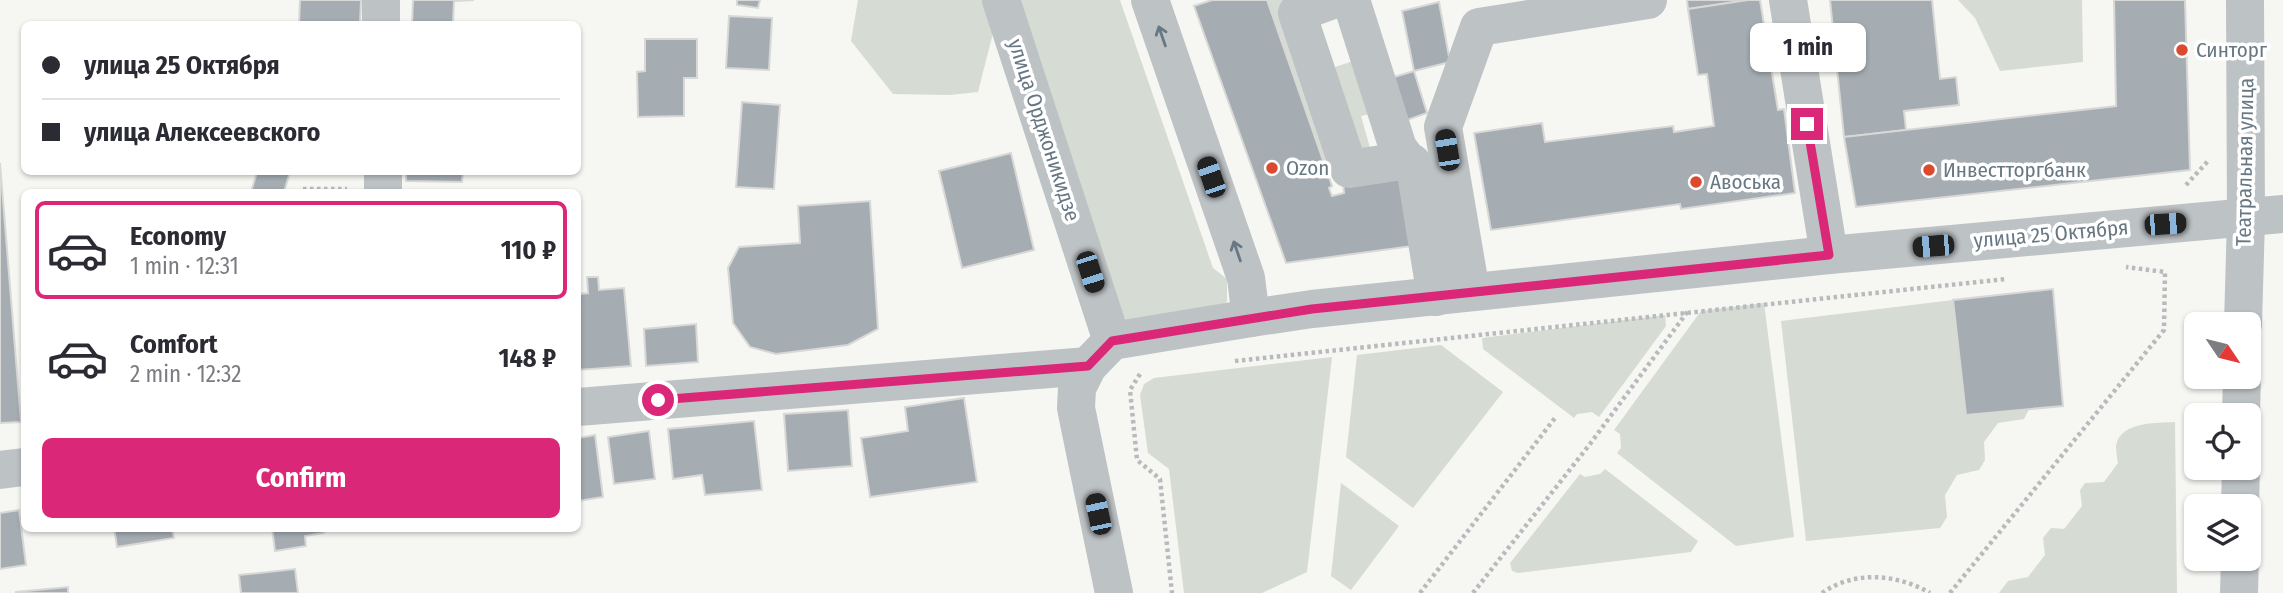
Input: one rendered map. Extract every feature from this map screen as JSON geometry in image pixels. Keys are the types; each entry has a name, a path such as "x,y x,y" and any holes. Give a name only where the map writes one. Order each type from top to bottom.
{"street":[{"path":"381,0 381,21"},
{"name":"улица Орджоникидзе","path":"1001,0 1100,353"},
{"path":"1150,0 1247,278 1251,318"},
{"path":"1333,0 1297,12 1349,169 1408,161"},
{"path":"1351,0 1398,148 1417,173 1454,294"},
{"path":"1454,294 1443,127 1479,27 1648,0"},
{"path":"1788,0 1829,255"},
{"name":"Театральная улица","path":"2243,312 2246,219 2245,0"},
{"path":"1324,95 1376,79"},
{"name":"улица 25 Октября","path":"581,407 1100,353 1251,318 1454,294 1829,255 2283,214"},
{"path":"1100,353 1077,388 1076,408 1114,593"},
{"path":"0,470 21,467"},
{"path":"2239,593 2240,571"}],"path":[{"path":"303,189 383,184"},
{"path":"1950,593 2164,330 2165,272 2124,267"},
{"path":"1230,361 2015,278"},
{"path":"1473,593 1590,444 1689,311"},
{"path":"1143,371 1132,383 1130,390 1138,460 1160,479 1172,593"},
{"path":"1420,593 1555,418"},
{"path":"1822,593 1834,585 1871,576 1910,582 1930,593"}],"shaded area":[{"path":"858,0 983,0 993,33 978,92 949,95 893,94 851,41"},
{"path":"1012,0 1120,0 1213,268 1227,279 1227,301 1220,308 1126,323"},
{"path":"1267,0 1306,0 1340,168 1327,172"},
{"path":"1958,0 2082,0 2083,62 2000,71 1975,18"},
{"path":"1365,57 1381,111 1361,116 1372,155 1352,159 1335,67"},
{"path":"1953,300 1966,415 2029,409 2024,419 1998,423 1984,442 1985,460 1979,470 1957,475 1945,495 1947,517 1940,528 1806,541 1781,321"},
{"path":"1764,303 1794,537 1736,546 1617,453 1621,448 1620,434 1614,430 1701,311"},
{"path":"1665,315 1666,326 1599,417 1592,412 1577,414 1574,418 1483,349 1482,338"},
{"path":"1441,345 1503,392 1413,508 1346,457 1357,355"},
{"path":"1332,357 1307,572 1262,593 1184,593 1169,469 1148,453 1140,395 1144,384 1154,378"},
{"path":"2175,422 2177,593 1999,593 2008,581 2028,577 2045,555 2043,538 2051,528 2064,529 2082,506 2080,490 2085,483 2104,482 2118,463 2116,446 2125,432 2150,423"},
{"path":"1605,469 1698,541 1691,552 1518,573 1512,571 1510,563 1580,474 1585,477 1600,474"},
{"path":"1341,483 1399,526 1351,590 1331,576"}],"building":[{"path":"300,0 361,0 360,21 299,21"},
{"path":"413,0 474,0 454,1 453,21 412,21"},
{"path":"737,0 760,0 758,8 737,5"},
{"path":"1212,0 1267,0 1332,186 1329,188 1332,196 1344,193 1343,181 1410,172 1420,245 1286,263 1194,6"},
{"path":"1687,0 1748,0 1688,9"},
{"path":"1760,0 1778,110 1784,109 1795,193 1681,209 1680,204 1491,230 1474,133 1542,123 1545,142 1673,126 1674,132 1714,126 1707,74 1698,75 1688,9"},
{"path":"1830,0 1932,0 1940,79 1956,77 1959,105 1904,111 1906,130 1844,137"},
{"path":"2114,0 2185,0 2190,170 1856,207 1844,137 2116,106"},
{"path":"1439,2 1450,62 1414,71 1402,11"},
{"path":"729,16 772,18 769,70 726,68"},
{"path":"645,39 697,39 697,78 684,78 684,116 638,117 637,72 645,71"},
{"path":"1414,71 1427,113 1396,124 1381,81"},
{"path":"742,102 780,105 774,189 736,187"},
{"path":"1011,153 1034,250 962,268 939,171"},
{"path":"0,163 21,422 0,423"},
{"path":"256,175 289,175 285,189 252,189"},
{"path":"406,175 463,175 462,182 406,181"},
{"path":"870,201 878,329 848,345 776,354 750,347 733,323 728,268 739,247 800,243 798,206"},
{"path":"587,277 598,277 599,290 624,288 631,366 581,370 581,294 588,293"},
{"path":"2053,289 2063,406 1966,415 1953,300"},
{"path":"696,324 698,362 646,366 644,329"},
{"path":"964,398 977,482 870,497 861,438 908,431 905,407"},
{"path":"848,410 852,466 788,471 784,414"},
{"path":"754,421 762,490 705,495 702,475 673,479 668,429"},
{"path":"649,431 655,479 614,484 608,437"},
{"path":"595,435 603,497 581,501 581,437"},
{"path":"19,510 26,565 0,569 0,513"},
{"path":"115,532 173,532 174,538 117,547"},
{"path":"273,532 324,532 305,536 306,546 275,551"},
{"path":"295,569 298,593 241,593 239,575"},
{"path":"68,587 68,593 16,593 16,592"}],"place":[{"name":"Синторг","path":"2182,50"},
{"name":"Ozon","path":"1272,168"},
{"name":"Инвестторгбанк","path":"1929,170"},
{"name":"Авоська","path":"1696,182"}],"route":[{"path":"658,400 1088,366 1112,341 1251,318 1312,309 1829,255 1807,124"}]}
